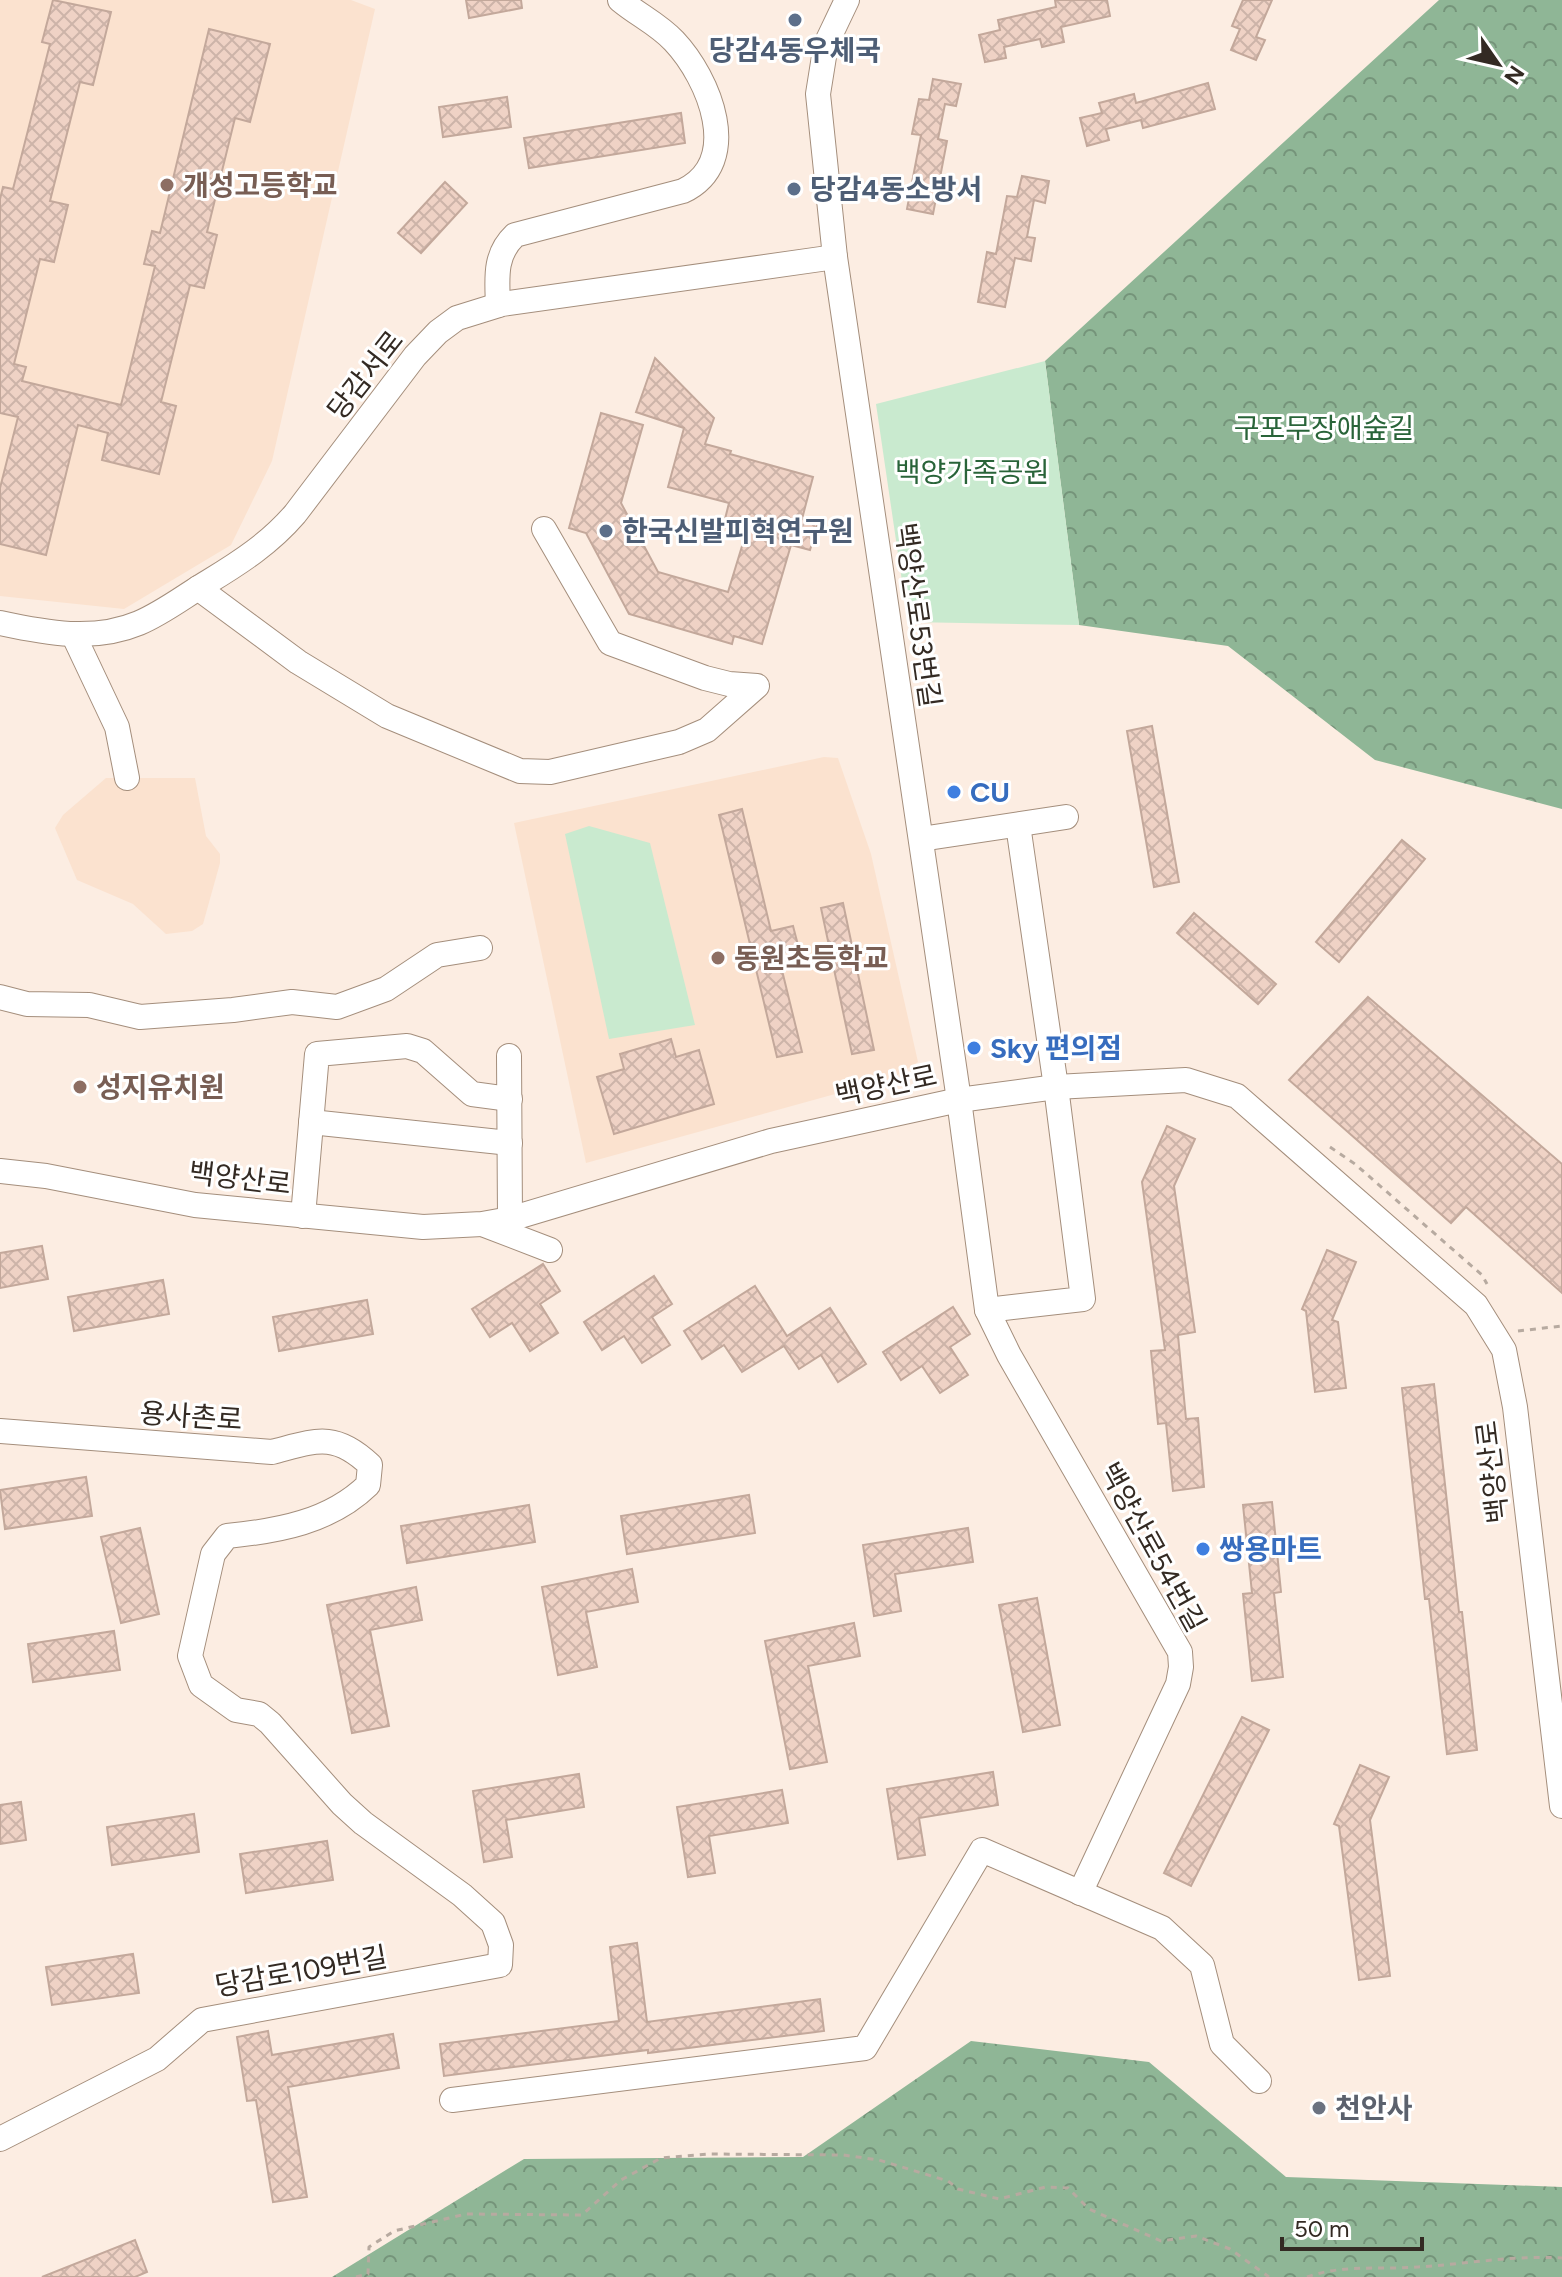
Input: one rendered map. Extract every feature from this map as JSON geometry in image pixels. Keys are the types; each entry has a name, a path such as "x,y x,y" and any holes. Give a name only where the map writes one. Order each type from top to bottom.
{"street":[{"path":"498,305 497,263 507,243 515,235 683,191 701,180 714,158 716,132 713,111 706,90 689,59 662,28 620,0"},
{"name":"백양산로53번길","path":"847,0 826,44 818,94 835,257 959,1100"},
{"name":"당감서로","path":"0,623 41,632 73,634 106,632 140,623 254,554 278,534 415,356 457,318 498,305 835,257"},
{"path":"198,588 298,662 387,716 520,771 550,772 679,742 707,730 757,686 705,678 610,643 544,529"},
{"path":"73,634 117,727 127,778"},
{"path":"921,839 1066,817"},
{"path":"987,1310 1083,1299 1018,825"},
{"path":"0,997 27,1004 89,1005 140,1017 292,1002 337,1007 386,989 437,955 480,948"},
{"path":"303,1216 317,1054 407,1046 423,1051 472,1094 510,1099"},
{"path":"509,1056 510,1219"},
{"name":"백양산로","path":"0,1171 46,1176 195,1205 423,1227 482,1224 510,1219 771,1141 959,1100 1056,1087 1186,1080 1237,1096 1476,1305 1504,1350 1515,1407 1557,1729 1562,1806"},
{"name":"백양산로54번길","path":"959,1100 987,1310 1009,1355 1180,1652 1178,1684 1080,1893"},
{"path":"311,1122 510,1143"},
{"path":"482,1224 550,1250"},
{"name":"용사촌로","path":"0,1431 272,1452 332,1441 353,1449 370,1465 368,1485 337,1510 304,1523 227,1536 213,1554 190,1656 201,1685 236,1710 259,1714 342,1804 462,1895 493,1923 501,1945 500,1965"},
{"path":"452,2100 865,2048 982,1850 1162,1928 1202,1965 1222,2044 1259,2081"},
{"name":"당감로109번길","path":"0,2139 157,2059 202,2020 500,1965"}],"path":[{"path":"1324,1143 1355,1164 1482,1275 1488,1286"},
{"path":"1516,1331 1562,1326"},
{"path":"356,2277 368,2274 369,2247 394,2231 466,2214 582,2215 621,2180 661,2158 710,2154 843,2155 879,2160 948,2181 958,2189 999,2199 1046,2187 1068,2188 1089,2209 1161,2241 1196,2236 1230,2249 1269,2277"},
{"path":"1307,2277 1363,2267 1562,2258"}],"shaded area":[{"name":"개성고등학교","path":"0,0 351,0 375,9 272,461 231,545 124,609 0,596"},
{"name":"동원초등학교","path":"824,757 838,758 871,854 918,1062 893,1078 586,1163 514,823"},
{"path":"106,778 195,778 206,836 220,854 220,863 203,924 192,931 166,934 133,904 77,880 55,828 63,815"}],"green space":[{"name":"구포무장애숲길","path":"1439,0 1562,0 1562,809 1375,760 1228,646 1079,625 1045,361"},
{"name":"백양가족공원","path":"1045,361 1079,625 908,622 876,404"},
{"path":"589,826 650,843 695,1025 609,1039 565,834"},
{"path":"971,2041 1149,2062 1286,2177 1562,2187 1562,2277 332,2277 524,2159 803,2157"}],"building":[{"path":"53,0 111,12 93,85 80,82 50,201 68,205 54,262 40,259 14,364 26,367 22,381 121,405 155,266 144,264 152,231 160,233 209,29 270,44 250,122 235,118 207,232 217,235 204,288 190,285 161,402 176,406 159,474 102,460 108,433 78,425 46,555 0,544 0,488 18,417 0,413 0,199 3,187 13,189 50,44 42,42"},
{"path":"466,0 521,0 522,8 469,18"},
{"path":"1055,0 1107,0 1110,16 1061,27 1064,42 1042,47 1040,39 1004,47 1006,58 985,62 979,35 1000,30 998,20 1056,7"},
{"path":"1243,0 1272,0 1256,37 1265,40 1256,60 1231,50 1240,29 1232,26"},
{"path":"933,79 961,84 956,106 945,104 938,139 947,141 933,214 907,209 921,135 912,134 919,99 929,100"},
{"path":"1208,83 1215,109 1143,128 1141,120 1106,129 1109,140 1087,146 1080,118 1102,113 1099,103 1134,94 1136,103"},
{"path":"507,97 511,127 443,137 439,107"},
{"path":"681,113 685,143 529,168 524,138"},
{"path":"1022,176 1049,181 1045,203 1034,200 1027,237 1035,238 1031,261 1015,258 1005,307 978,302 987,252 996,254 1007,196 1017,197"},
{"path":"445,182 467,203 421,253 398,233"},
{"path":"655,358 714,418 705,444 813,477 802,519 818,523 810,550 791,545 762,644 734,636 732,644 629,614 586,533 569,528 601,413 643,425 621,503 658,572 728,592 746,533 723,527 729,503 668,487 684,428 636,412"},
{"path":"1152,726 1179,882 1154,887 1127,731"},
{"path":"742,809 771,931 793,926 799,949 778,954 802,1052 777,1057 719,815"},
{"path":"1402,840 1425,859 1339,962 1316,942"},
{"path":"843,903 874,1050 852,1054 821,908"},
{"path":"1194,913 1276,984 1258,1004 1177,933"},
{"path":"1368,997 1562,1164 1562,1293 1466,1207 1451,1223 1289,1080"},
{"path":"671,1039 676,1057 699,1050 714,1104 614,1134 597,1077 624,1069 620,1054"},
{"path":"1167,1126 1195,1139 1174,1186 1195,1332 1178,1335 1186,1419 1198,1418 1204,1487 1173,1491 1166,1423 1158,1424 1151,1351 1165,1350 1142,1182"},
{"path":"42,1246 48,1279 0,1288 0,1253"},
{"path":"1327,1250 1356,1262 1332,1320 1338,1322 1346,1388 1315,1392 1306,1311 1302,1309"},
{"path":"543,1264 560,1291 540,1304 558,1333 530,1351 512,1323 490,1337 472,1309"},
{"path":"654,1276 672,1304 652,1317 670,1345 642,1363 624,1336 602,1350 584,1322"},
{"path":"163,1280 169,1314 74,1331 68,1297"},
{"path":"755,1286 787,1336 830,1308 866,1364 838,1382 821,1355 799,1369 784,1346 742,1372 724,1345 702,1359 684,1331"},
{"path":"367,1300 373,1334 279,1351 273,1317"},
{"path":"953,1307 970,1334 950,1347 968,1375 940,1393 922,1366 901,1380 883,1352"},
{"path":"1434,1384 1477,1750 1447,1754 1429,1599 1425,1599 1402,1388"},
{"path":"86,1477 92,1516 5,1529 0,1490"},
{"path":"749,1495 755,1533 627,1554 621,1516"},
{"path":"1272,1502 1281,1592 1274,1593 1283,1677 1252,1681 1243,1594 1252,1593 1243,1505"},
{"path":"529,1505 535,1542 407,1563 401,1526"},
{"path":"140,1528 159,1614 121,1623 101,1537"},
{"path":"968,1528 973,1562 895,1574 901,1611 874,1616 863,1545"},
{"path":"632,1569 638,1602 586,1612 597,1667 558,1675 542,1587"},
{"path":"416,1587 422,1620 370,1630 389,1726 352,1733 327,1605"},
{"path":"1037,1598 1060,1725 1023,1732 999,1605"},
{"path":"854,1623 860,1656 808,1666 827,1762 790,1769 765,1641"},
{"path":"114,1631 120,1670 33,1682 28,1644"},
{"path":"1242,1717 1269,1730 1191,1886 1164,1873"},
{"path":"1360,1765 1389,1777 1370,1820 1390,1976 1359,1980 1339,1826 1334,1824"},
{"path":"993,1772 998,1805 919,1818 925,1855 898,1859 887,1789"},
{"path":"579,1774 584,1807 506,1820 512,1857 484,1862 473,1791"},
{"path":"782,1790 788,1823 709,1836 715,1873 688,1877 677,1807"},
{"path":"21,1802 26,1840 0,1844 0,1805"},
{"path":"194,1814 199,1852 112,1865 107,1827"},
{"path":"327,1841 333,1880 246,1893 240,1854"},
{"path":"637,1943 647,2022 820,1999 824,2031 444,2076 440,2044 619,2021 610,1947"},
{"path":"133,1954 139,1993 52,2005 46,1967"},
{"path":"268,2031 272,2055 393,2034 399,2068 288,2087 307,2197 273,2202 256,2100 247,2101 237,2037"},
{"path":"135,2240 147,2272 135,2277 42,2277"}],"place":[{"name":"당감4동우체국","path":"795,20"},
{"name":"개성고등학교","path":"167,185"},
{"name":"당감4동소방서","path":"794,189"},
{"name":"한국신발피혁연구원","path":"606,531"},
{"name":"CU","path":"954,792"},
{"name":"동원초등학교","path":"718,958"},
{"name":"Sky 편의점","path":"974,1048"},
{"name":"성지유치원","path":"80,1087"},
{"name":"쌍용마트","path":"1203,1549"},
{"name":"천안사","path":"1319,2108"}]}
